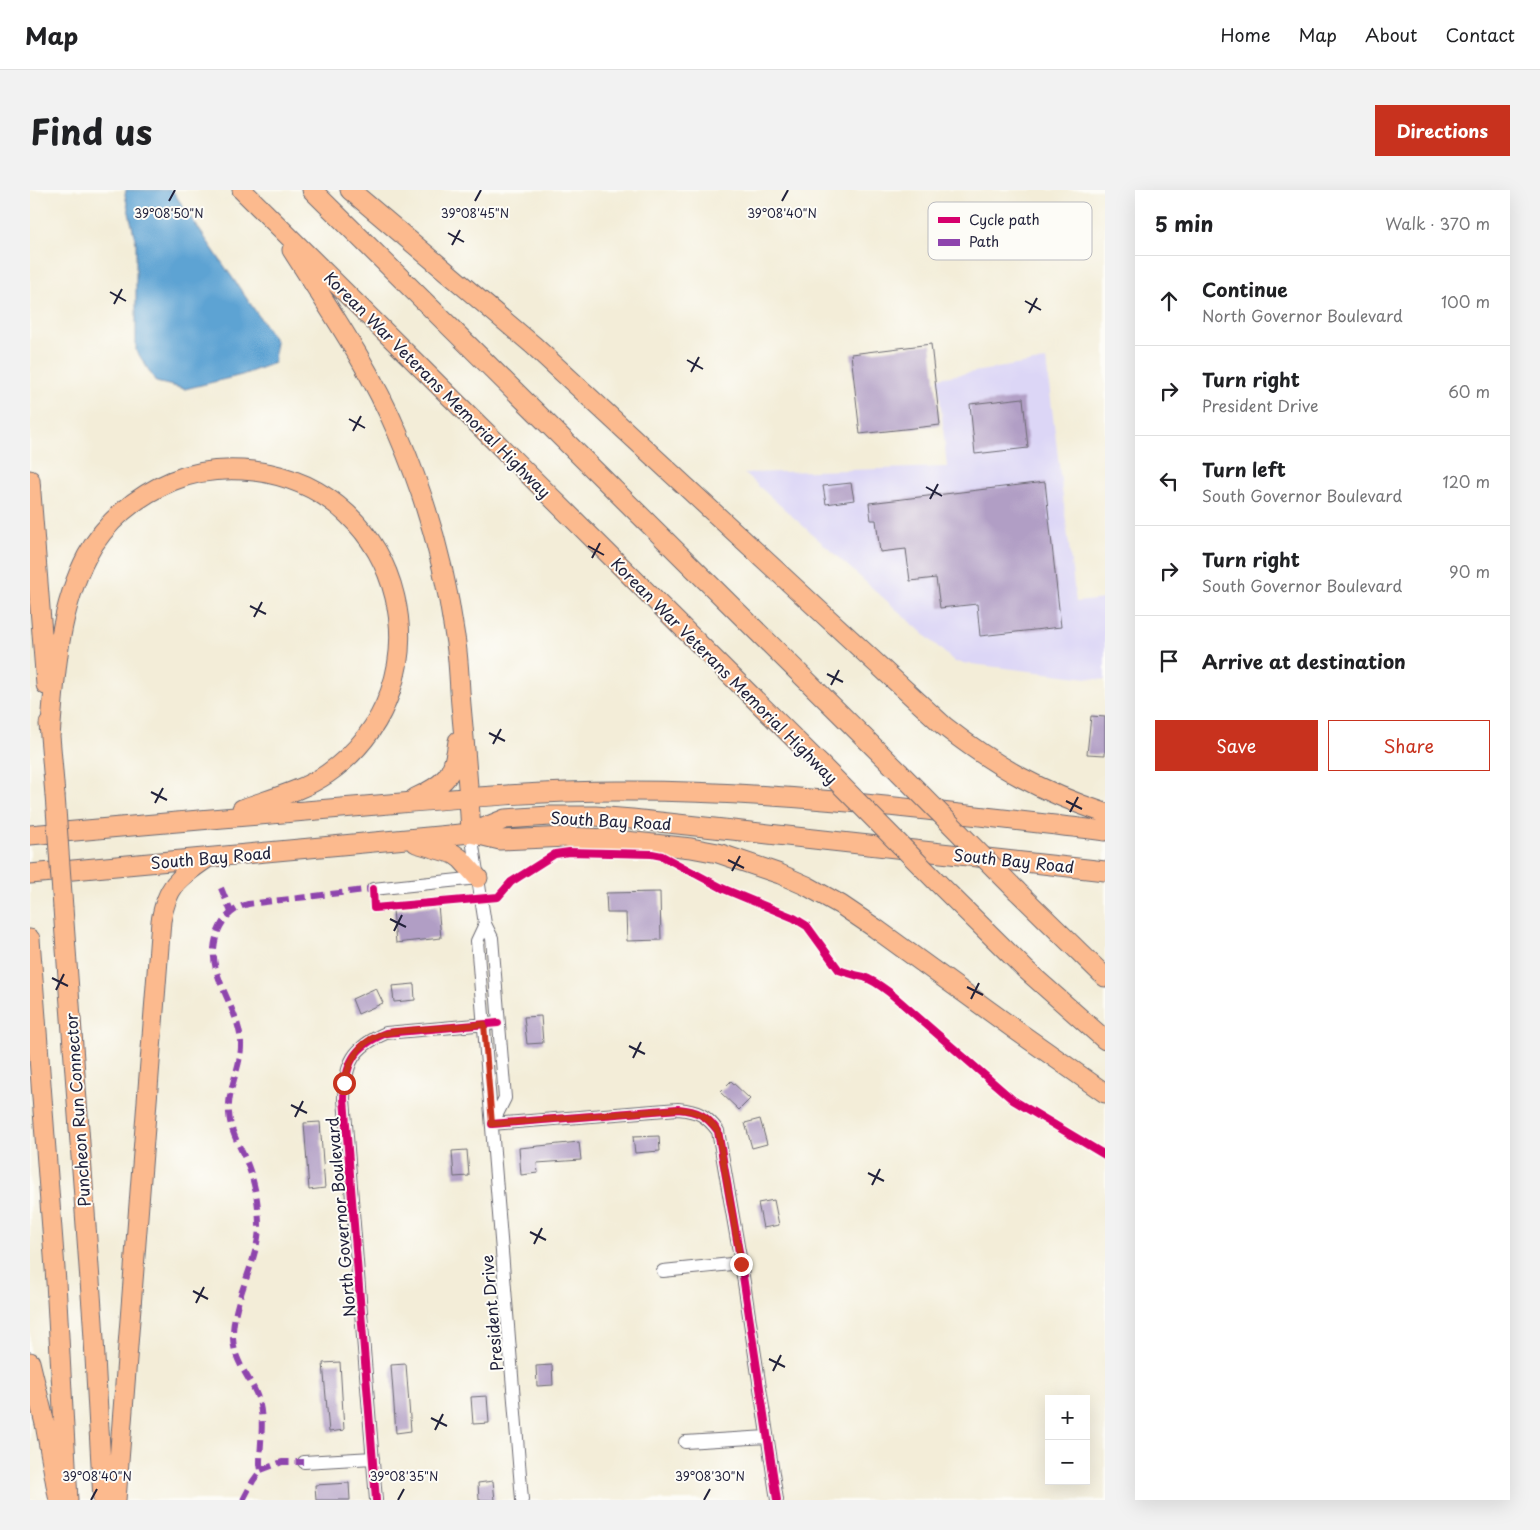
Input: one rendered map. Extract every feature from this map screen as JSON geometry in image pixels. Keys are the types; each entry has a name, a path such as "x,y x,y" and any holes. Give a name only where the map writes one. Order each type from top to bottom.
{"highway":[{"name":"Korean War Veterans Memorial Highway","path":"242,190 1025,969 1105,1040"},
{"path":"312,190 1105,977"},
{"path":"350,190 526,339 944,726 984,756 1021,778 1080,805 1105,813"},
{"path":"272,220 346,332 384,404 410,462 430,522 447,590 456,639 471,833 500,840 608,838 691,848 718,853 780,874 807,886 841,905 876,928 1105,1093"},
{"path":"50,737 58,650 70,598 88,554 110,523 143,496 172,481 198,473 240,470 277,475 300,484 318,493 351,518 373,544 385,566 397,601 400,622 401,644 398,669 390,693 370,732 342,762 326,775 294,790 216,818"},
{"name":"Puncheon Run Connector","path":"30,480 93,1322 103,1500"},
{"path":"405,802 437,787 449,774 456,758 462,707"},
{"name":"South Bay Road","path":"30,835 469,797 618,791 765,795 899,806 1105,831"},
{"name":"South Bay Road","path":"30,874 471,833 505,819 550,816 595,816 718,828 1105,871"},
{"path":"403,840 454,854 478,878"},
{"path":"116,1500 163,906 172,886 188,871 208,858"},
{"name":"Puncheon Run Connector","path":"30,939 56,1282 68,1500"},
{"path":"30,1362 45,1424 58,1500"}],"street":[{"name":"President Drive","path":"471,833 485,924 492,938 505,1098 492,1124"},
{"path":"373,889 478,878"},
{"name":"President Drive","path":"485,924 477,941 522,1500"},
{"name":"North Governor Boulevard","path":"376,1500 344,1099 344,1083 347,1070 352,1058 359,1049 370,1040 386,1033 498,1023"},
{"path":"492,1124 678,1109 691,1110 702,1114 710,1120 718,1131 741,1264 777,1500"},
{"path":"663,1271 741,1264"},
{"path":"685,1442 767,1437"},
{"path":"304,1462 373,1458"}],"shaded area":[{"path":"1046,360 1076,602 1105,599 1105,680 955,662 744,473 947,467 938,378"}],"water":[{"path":"126,190 172,190 276,341 274,363 242,375 185,389 156,382 136,350 136,243 125,195"}],"building":[{"path":"931,344 940,425 860,434 851,354"},
{"path":"1023,398 1028,448 975,454 970,404"},
{"path":"1045,482 1061,627 980,636 977,604 940,608 936,578 910,581 906,549 880,552 876,520 871,520 869,503"},
{"path":"851,483 854,500 826,504 823,486"},
{"path":"1091,716 1105,717 1105,755 1087,754"},
{"path":"660,892 661,940 627,941 626,913 607,913 606,893"},
{"path":"438,905 441,938 396,943 393,910"},
{"path":"414,984 415,1000 394,1002 392,986"},
{"path":"376,988 383,1003 358,1014 352,999"},
{"path":"541,1016 543,1043 527,1044 524,1017"},
{"path":"731,1081 750,1099 739,1110 720,1092"},
{"path":"760,1119 767,1144 752,1148 745,1123"},
{"path":"320,1122 325,1188 309,1190 304,1123"},
{"path":"659,1136 660,1151 635,1153 633,1137"},
{"path":"579,1142 581,1160 537,1163 538,1173 521,1175 519,1148"},
{"path":"467,1150 469,1176 454,1177 452,1151"},
{"path":"774,1200 779,1225 763,1228 758,1203"},
{"path":"340,1362 344,1430 329,1432 323,1363"},
{"path":"406,1364 411,1431 396,1433 391,1365"},
{"path":"552,1365 553,1385 537,1386 536,1366"},
{"path":"487,1396 489,1423 473,1424 471,1397"},
{"path":"493,1481 495,1500 479,1500 478,1483"},
{"path":"349,1483 350,1500 316,1500 315,1485"}],"marked path":[{"path":"221,888 231,912"},
{"path":"243,1500 261,1470 262,1419 259,1401 236,1353 233,1338 236,1310 254,1255 259,1219 256,1193 251,1175 231,1125 229,1113 230,1095 241,1051 241,1042 236,1018 221,983 214,960 215,941 224,920 234,910 248,904 373,889"},
{"path":"261,1470 282,1462 304,1462"}],"cycle path":[{"path":"373,889 374,908 498,897 511,882 555,854 569,852 652,854 662,856 724,889 794,918 807,926 839,970 864,977 880,985 1013,1100 1105,1155"},
{"path":"376,1500 344,1099 346,1075 358,1051 375,1038 386,1033 498,1023"},
{"path":"492,1124 678,1109 701,1115 718,1131 741,1263 777,1500"}],"route":[{"path":"344,1083 352,1058 359,1049 370,1040 386,1033 484,1024 492,1124 678,1109 691,1110 702,1114 710,1120 718,1131 741,1264"}]}
